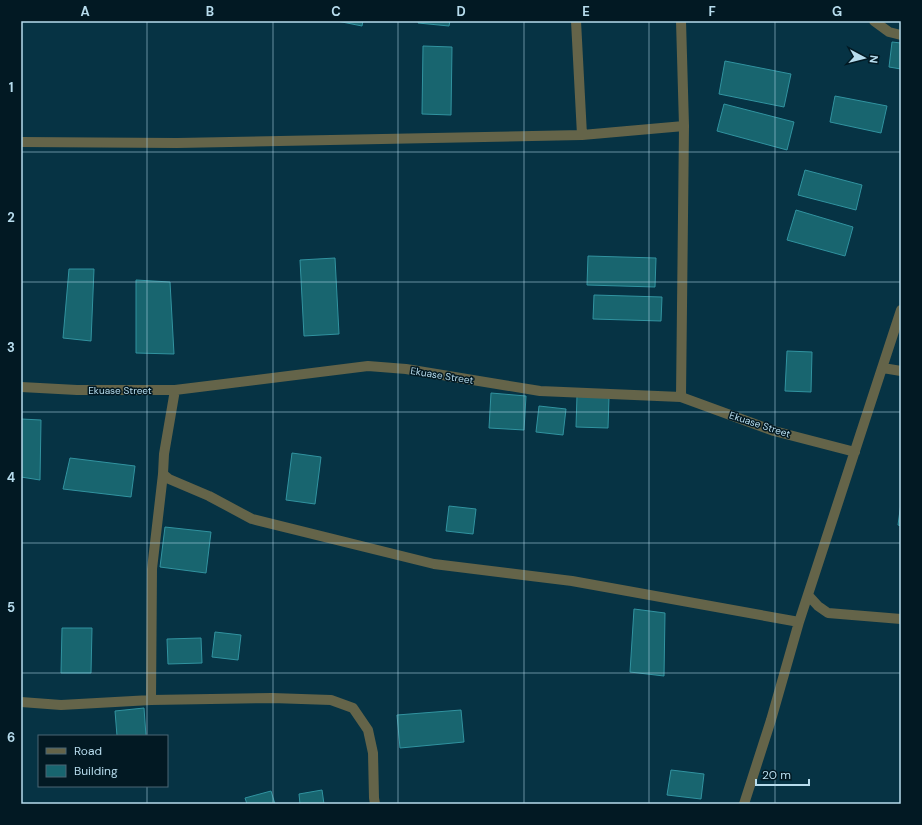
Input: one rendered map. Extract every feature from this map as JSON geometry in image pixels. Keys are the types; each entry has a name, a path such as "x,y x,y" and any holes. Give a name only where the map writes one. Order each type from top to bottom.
{"street":[{"path":"576,21 582,135"},
{"path":"681,21 684,126 681,397"},
{"path":"874,21 889,32 901,35"},
{"path":"21,142 177,143 582,135 684,126"},
{"path":"744,804 771,720 799,622 901,310"},
{"name":"Ekuase Street","path":"21,387 77,390 175,390 368,366 406,369 540,391 681,397 774,431 855,452"},
{"path":"882,368 901,371"},
{"path":"151,700 152,569 164,474 164,454 175,390"},
{"path":"164,474 169,479 209,496 252,519 434,564 572,580 799,622"},
{"path":"808,594 818,606 828,612 901,619"},
{"path":"21,702 60,705 151,700 272,698 332,700 353,708 368,730 373,753 374,804"}],"building":[{"path":"337,21 363,21 362,26"},
{"path":"419,21 450,21 449,26 418,23"},
{"path":"892,42 901,43 901,69 889,67"},
{"path":"423,46 452,47 451,115 422,114"},
{"path":"725,61 791,74 784,107 719,94"},
{"path":"835,96 887,106 881,133 830,122"},
{"path":"724,104 794,122 787,150 717,131"},
{"path":"805,170 862,185 856,210 798,195"},
{"path":"796,210 853,227 845,256 787,240"},
{"path":"588,256 656,258 655,287 587,285"},
{"path":"335,258 339,334 304,336 300,260"},
{"path":"69,269 94,269 91,341 63,338"},
{"path":"136,280 170,282 174,354 136,353"},
{"path":"594,295 662,297 661,321 593,319"},
{"path":"787,351 812,352 811,392 785,391"},
{"path":"491,393 526,396 524,430 489,428"},
{"path":"577,395 609,397 608,428 576,427"},
{"path":"539,406 566,409 563,435 536,432"},
{"path":"21,419 41,420 40,480 21,477"},
{"path":"292,453 321,457 315,504 286,500"},
{"path":"70,458 135,466 131,497 63,489"},
{"path":"901,503 901,526 898,525"},
{"path":"449,506 476,509 473,534 446,531"},
{"path":"165,527 211,532 206,573 160,567"},
{"path":"634,609 665,613 664,676 630,672"},
{"path":"62,628 92,628 91,673 61,673"},
{"path":"215,632 241,635 238,660 212,657"},
{"path":"201,638 202,663 168,664 167,639"},
{"path":"144,708 146,735 117,735 115,711"},
{"path":"461,710 464,742 400,748 397,715"},
{"path":"671,770 704,774 701,799 667,795"},
{"path":"322,790 324,804 300,804 299,794"},
{"path":"271,791 275,804 247,804 245,798"}]}
